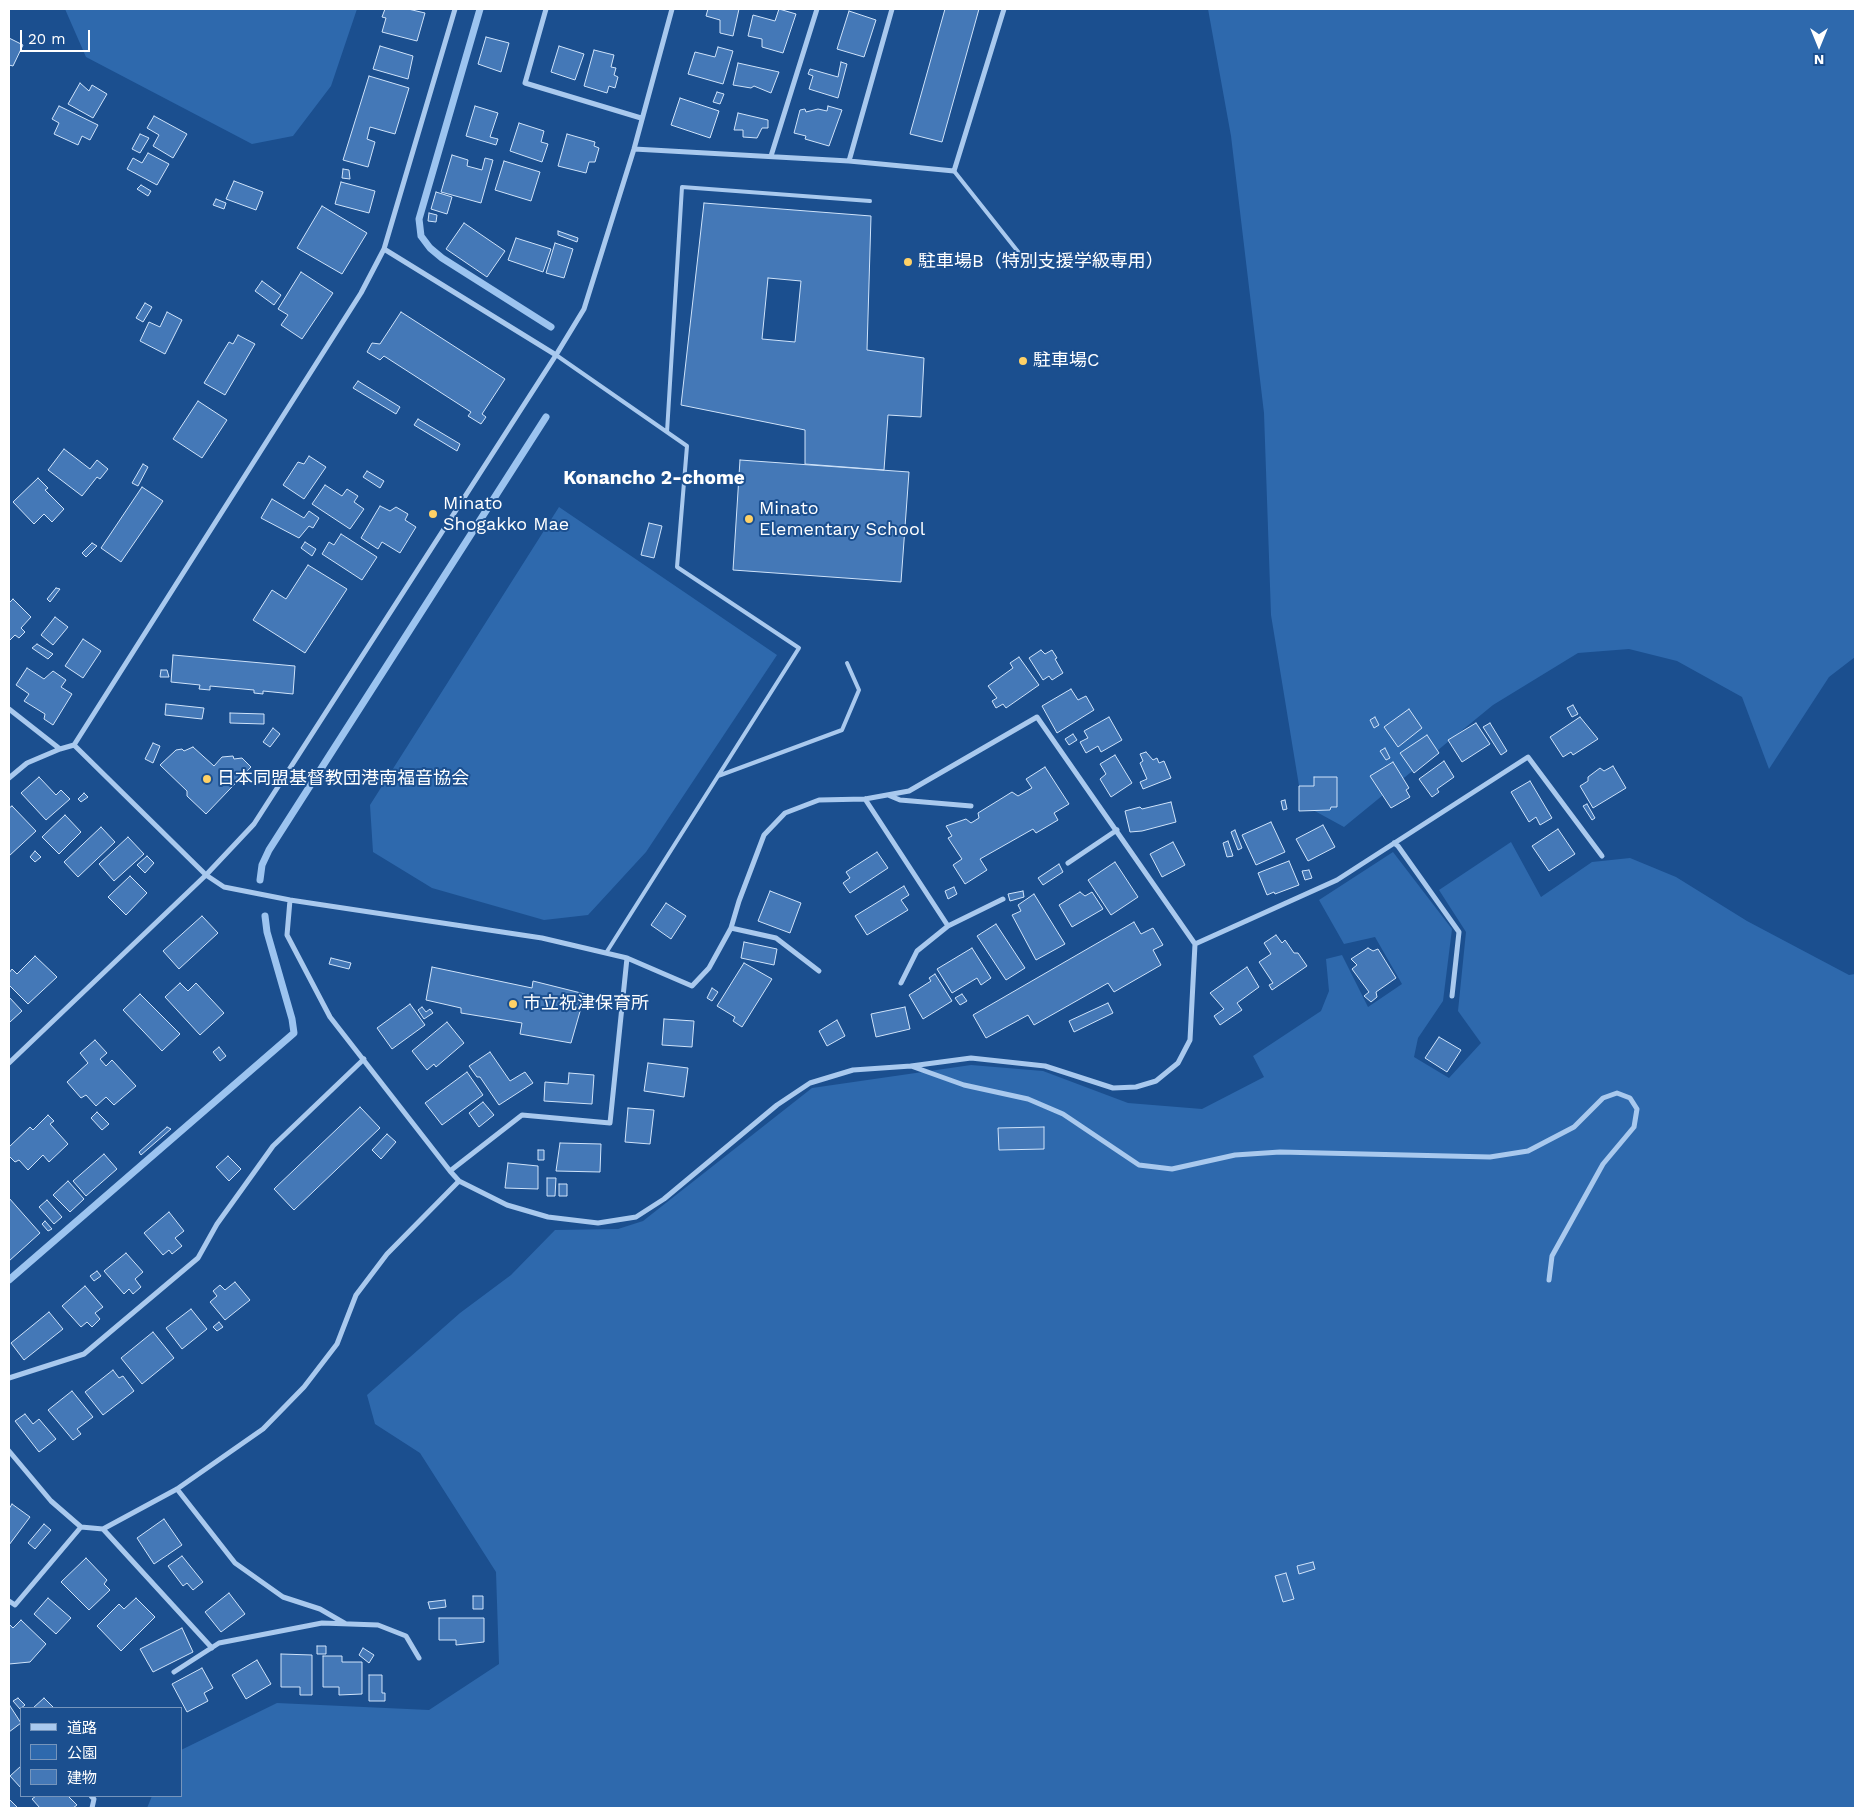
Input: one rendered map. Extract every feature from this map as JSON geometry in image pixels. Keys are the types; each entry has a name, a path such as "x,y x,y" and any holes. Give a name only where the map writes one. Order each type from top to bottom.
{"street":[{"path":"9,778 27,763 74,745 361,293 384,249 455,9"},
{"path":"546,9 525,83 641,118"},
{"path":"9,1062 206,875 254,824 556,355 584,309 634,149 672,9"},
{"path":"771,156 817,9"},
{"path":"849,161 892,9"},
{"path":"634,149 849,161 954,171 1004,9"},
{"path":"384,249 556,355"},
{"path":"9,709 60,749"},
{"path":"74,745 206,875 224,887 290,900 542,938 627,958 692,986 709,968 731,928 764,835 785,813 819,800 865,799 909,791 1037,717 1195,944 1190,1040 1178,1063 1156,1081 1136,1087 1113,1088 1044,1066 971,1058 911,1066 853,1070 810,1083 777,1105 664,1199 636,1217 598,1223 548,1217 507,1205 459,1181 450,1171 330,1016 287,935 290,900"},
{"path":"1195,944 1337,880 1528,757 1602,856"},
{"path":"886,795 900,800 971,806"},
{"path":"865,799 948,926"},
{"path":"1068,863 1117,830"},
{"path":"1394,843 1459,932 1452,996"},
{"path":"901,983 917,951 948,926 1003,899"},
{"path":"731,928 776,938 819,970"},
{"path":"450,1171 522,1115 610,1123 627,958"},
{"path":"9,1378 84,1354 198,1258 217,1224 273,1146 364,1060"},
{"path":"911,1066 964,1085 1028,1099 1063,1114 1139,1165 1172,1170 1235,1155 1280,1152 1490,1157 1528,1151 1574,1127 1603,1098 1617,1093 1630,1098 1638,1109 1634,1127 1603,1164 1594,1180 1552,1256 1549,1280"},
{"path":"9,1451 51,1501 82,1527 103,1529 177,1489 263,1429 304,1388 337,1344 356,1295 387,1254 459,1181"},
{"path":"177,1489 235,1563 283,1596 320,1609 346,1624"},
{"path":"9,1601 15,1606 82,1527"},
{"path":"103,1529 212,1648"},
{"path":"174,1672 219,1643 322,1624 378,1625 406,1636 419,1658"}],"lane":[{"path":"954,171 1027,263"},
{"path":"667,432 682,187 870,201"},
{"path":"556,355 688,446 677,567 799,648 606,953"},
{"path":"718,776 842,730 859,690 847,663"}],"green space":[{"path":"65,9 357,9 331,86 293,136 252,144 86,57"},
{"path":"1208,9 1855,9 1855,657 1829,677 1769,769 1742,697 1677,661 1629,649 1578,653 1493,705 1344,827 1302,804 1271,615 1264,413 1231,136"},
{"path":"559,507 777,655 646,852 588,915 544,920 432,888 373,852 370,805"},
{"path":"1511,842 1541,897 1592,862 1630,858 1676,877 1747,921 1849,975 1855,974 1855,1808 147,1808 152,1797 182,1797 182,1750 277,1703 429,1710 499,1664 496,1572 420,1453 375,1424 367,1395 460,1313 511,1275 555,1230 618,1229 643,1221 812,1088 971,1065 1043,1071 1128,1103 1202,1109 1264,1077 1253,1056 1321,1011 1329,991 1326,959 1342,955 1368,1007 1402,984 1375,937 1344,944 1319,900 1393,852 1452,929 1443,1001 1418,1038 1414,1057 1449,1078 1481,1043 1458,1011 1466,932 1439,890"}],"building":[{"path":"385,9 408,9 425,13 417,41 382,32 386,18 382,17"},
{"path":"708,9 739,9 733,36 720,33 720,20 706,16"},
{"path":"779,9 796,14 783,53 762,47 762,39 748,36 753,15 775,21"},
{"path":"945,9 979,9 942,142 910,134"},
{"path":"849,11 876,20 864,57 837,49"},
{"path":"486,37 509,43 501,72 478,64"},
{"path":"9,38 23,45 13,66 9,65"},
{"path":"380,46 413,56 408,79 373,69"},
{"path":"559,46 584,54 575,80 551,72"},
{"path":"718,47 733,51 723,84 688,74 695,52 715,57"},
{"path":"594,50 614,55 611,67 616,68 614,75 618,77 615,88 609,86 607,93 584,86"},
{"path":"841,62 847,64 838,98 809,89 813,76 808,74 810,69 838,77"},
{"path":"738,63 779,72 771,93 754,86 751,88 733,85"},
{"path":"369,76 409,88 395,134 370,127 367,139 375,142 368,167 343,160"},
{"path":"80,83 89,91 92,85 107,94 93,118 68,104"},
{"path":"717,92 724,94 720,104 713,102"},
{"path":"680,98 719,111 710,138 671,125"},
{"path":"59,106 98,125 90,140 82,136 78,145 54,134 59,123 52,119"},
{"path":"475,106 498,113 490,137 498,139 496,145 466,136"},
{"path":"828,106 842,110 829,146 805,139 806,136 794,133 800,110 805,109 806,112 818,109 827,111"},
{"path":"738,113 768,120 768,128 762,128 757,138 743,137 743,130 734,130"},
{"path":"154,116 187,134 173,158 153,146 159,135 147,128"},
{"path":"519,123 544,131 541,142 548,144 542,162 510,151"},
{"path":"140,134 149,138 140,153 132,149"},
{"path":"567,134 595,142 594,146 599,148 595,162 589,162 586,173 558,166"},
{"path":"148,153 169,164 157,185 127,169 133,158 142,163"},
{"path":"452,155 468,160 467,166 482,170 485,158 493,160 481,203 441,192"},
{"path":"504,161 540,172 531,201 495,190"},
{"path":"343,169 349,170 350,179 342,178"},
{"path":"234,181 263,192 256,210 226,199"},
{"path":"341,182 375,191 369,213 335,204"},
{"path":"141,185 151,191 148,196 137,189"},
{"path":"436,192 452,197 447,214 431,209"},
{"path":"216,199 226,203 224,209 213,205"},
{"path":"704,203 871,216 867,350 924,358 921,417 888,415 884,470 805,464 805,430 681,405","holes":["768,278 801,281 795,342 762,339"]},
{"path":"322,206 367,233 342,274 297,248"},
{"path":"429,213 437,215 436,222 428,221"},
{"path":"464,223 505,251 487,277 446,249"},
{"path":"558,231 578,238 577,242 558,235"},
{"path":"516,238 551,249 543,272 508,260"},
{"path":"555,243 573,249 564,278 546,273"},
{"path":"301,272 333,293 302,339 281,325 288,315 278,309"},
{"path":"262,281 281,295 274,305 255,291"},
{"path":"145,303 152,307 143,322 136,318"},
{"path":"167,312 182,320 165,354 140,341 149,322 160,327"},
{"path":"401,312 505,379 482,414 486,417 481,424 468,416 471,412 384,356 380,360 367,352 372,343 380,344"},
{"path":"238,335 255,344 225,395 204,383 229,342 233,344"},
{"path":"358,381 400,407 396,414 353,388"},
{"path":"198,401 227,420 202,458 173,439"},
{"path":"418,419 460,444 457,451 414,425"},
{"path":"64,449 90,469 97,460 108,469 100,479 97,477 82,496 48,470"},
{"path":"309,456 326,467 304,499 283,485 298,462 304,464"},
{"path":"740,460 909,472 901,582 733,570"},
{"path":"143,464 148,467 138,486 132,483"},
{"path":"367,471 384,481 380,488 363,477"},
{"path":"38,478 48,488 45,490 64,509 52,522 44,514 34,524 13,502"},
{"path":"325,485 342,496 347,489 358,496 354,502 364,509 350,529 312,504"},
{"path":"142,487 163,501 121,562 101,548"},
{"path":"272,499 304,518 309,511 319,518 313,528 309,526 299,538 261,518"},
{"path":"380,506 390,511 396,507 408,514 405,520 416,527 400,553 382,542 378,549 361,538"},
{"path":"649,523 662,526 654,558 641,555"},
{"path":"341,534 377,557 362,580 322,554 329,542 334,545"},
{"path":"305,542 316,549 312,556 301,548"},
{"path":"92,543 97,546 86,557 82,553"},
{"path":"308,565 347,589 305,653 253,620 272,590 286,599"},
{"path":"56,588 60,589 50,602 47,599"},
{"path":"13,599 31,617 21,628 25,632 19,638 15,635 9,641 9,603"},
{"path":"55,617 68,627 53,645 41,635"},
{"path":"83,639 101,651 83,678 65,666"},
{"path":"37,644 53,654 48,659 32,648"},
{"path":"1041,650 1045,654 1052,650 1063,673 1052,680 1049,676 1043,680 1029,658"},
{"path":"173,655 295,666 293,694 263,691 263,694 254,693 254,690 210,686 210,690 199,689 200,685 171,682"},
{"path":"1019,657 1039,685 1006,708 1003,704 996,708 992,701 997,698 988,686 1013,668 1010,663"},
{"path":"27,668 44,679 53,671 66,680 61,687 72,694 53,725 44,719 45,714 24,701 29,694 16,685"},
{"path":"161,670 167,670 169,677 160,677"},
{"path":"1071,689 1078,700 1086,696 1094,710 1057,733 1042,706"},
{"path":"166,704 204,708 202,719 165,715"},
{"path":"1573,705 1578,714 1572,717 1567,708"},
{"path":"1409,709 1422,728 1398,747 1384,727"},
{"path":"230,713 264,714 264,724 230,723"},
{"path":"1109,717 1122,740 1101,752 1098,746 1086,753 1080,742 1088,738 1084,731"},
{"path":"1375,717 1379,725 1374,728 1370,720"},
{"path":"1580,717 1598,739 1573,755 1571,752 1563,757 1550,737"},
{"path":"1476,723 1490,744 1462,762 1448,740"},
{"path":"1490,723 1507,751 1501,755 1483,727"},
{"path":"273,728 280,734 270,747 263,742"},
{"path":"1073,734 1077,740 1069,745 1065,739"},
{"path":"1427,735 1439,753 1414,773 1400,753"},
{"path":"153,743 160,746 153,763 145,759"},
{"name":"日本同盟基督教団港南福音協会","path":"193,747 214,766 222,757 233,756 234,759 242,758 251,767 206,814 187,796 187,791 160,765 176,750 182,749 184,751"},
{"path":"1385,748 1390,758 1386,760 1380,751"},
{"path":"1146,752 1153,760 1157,758 1159,763 1164,761 1171,778 1143,789 1140,782 1147,779 1140,763 1143,761 1140,754"},
{"path":"1115,755 1132,783 1111,797 1100,779 1106,774 1100,764"},
{"path":"1444,761 1454,777 1437,789 1439,792 1432,797 1419,779"},
{"path":"1393,762 1409,788 1406,790 1410,797 1391,808 1370,776"},
{"path":"1613,766 1626,788 1593,808 1580,786 1588,781 1588,777 1600,768 1604,771"},
{"path":"1045,767 1069,804 1054,813 1058,820 1036,833 1033,829 980,859 987,870 965,884 953,865 962,859 948,838 952,836 946,826 966,819 971,823 979,818 978,813 1012,792 1018,796 1032,788 1026,779"},
{"path":"39,777 56,795 61,790 70,799 46,820 21,793"},
{"path":"1314,777 1337,777 1337,807 1331,807 1330,810 1299,811 1299,786 1314,786"},
{"path":"1530,781 1552,818 1540,825 1536,817 1529,822 1511,792"},
{"path":"84,793 88,797 81,802 78,799"},
{"path":"1285,800 1287,809 1283,810 1281,801"},
{"path":"1171,802 1176,822 1142,831 1130,832 1125,811"},
{"path":"1587,804 1595,818 1592,820 1583,806"},
{"path":"12,806 36,831 9,856 9,808"},
{"path":"65,815 81,832 59,854 42,837"},
{"path":"1271,822 1285,852 1256,865 1242,835"},
{"path":"1323,825 1335,847 1308,861 1296,839"},
{"path":"101,827 115,842 78,877 64,862"},
{"path":"1558,829 1575,854 1549,871 1532,846"},
{"path":"1235,830 1242,848 1238,850 1231,832"},
{"path":"128,837 144,854 114,881 99,864"},
{"path":"1228,841 1233,856 1227,857 1223,843"},
{"path":"1173,842 1185,865 1162,877 1150,854"},
{"path":"35,851 41,857 35,862 30,857"},
{"path":"877,852 888,868 850,893 843,883 850,878 846,872"},
{"path":"147,856 154,863 145,873 137,865"},
{"path":"1289,861 1299,885 1267,895 1258,873"},
{"path":"1115,862 1138,897 1111,915 1088,880"},
{"path":"1059,864 1063,872 1043,885 1038,878"},
{"path":"1309,870 1312,878 1305,880 1302,871"},
{"path":"130,876 147,893 126,915 108,897"},
{"path":"904,886 909,895 901,900 908,910 867,935 855,916"},
{"path":"954,887 957,894 948,899 945,891"},
{"path":"770,891 801,903 790,933 758,921"},
{"path":"1023,891 1024,897 1010,901 1008,894"},
{"path":"1080,892 1085,896 1092,892 1103,909 1072,927 1059,905"},
{"path":"1034,894 1065,944 1036,960 1012,915 1021,911 1018,905"},
{"path":"666,903 686,916 671,939 651,925"},
{"path":"202,916 218,933 179,969 163,951"},
{"path":"1134,922 1141,934 1153,928 1163,945 1153,950 1161,965 1114,992 1108,983 1034,1025 1028,1015 986,1038 973,1015"},
{"path":"996,924 1025,968 1006,980 977,936"},
{"path":"1276,935 1282,943 1285,940 1294,953 1298,953 1307,966 1272,990 1269,985 1273,983 1259,962 1271,954 1264,943"},
{"path":"744,942 777,949 774,965 741,958"},
{"path":"972,948 991,978 981,985 977,978 952,993 937,969"},
{"path":"1368,948 1373,951 1378,949 1396,978 1376,992 1377,997 1371,1002 1364,996 1369,992 1352,969 1357,965 1351,959"},
{"path":"35,956 57,977 28,1004 9,985 9,973 12,969 17,974"},
{"path":"331,958 351,963 349,969 329,964"},
{"path":"744,963 772,979 742,1027 733,1021 735,1017 717,1006"},
{"name":"市立祝津保育所","path":"432,967 532,988 533,981 585,994 571,1043 520,1034 522,1023 461,1013 461,1008 426,1000"},
{"path":"1247,967 1259,987 1237,1003 1242,1010 1220,1025 1214,1016 1224,1009 1210,993"},
{"path":"935,974 952,1001 923,1019 909,995 931,981 929,978"},
{"path":"180,983 188,991 196,983 224,1013 200,1035 165,997"},
{"path":"712,988 718,992 712,1001 707,998"},
{"path":"140,994 180,1034 162,1051 123,1010"},
{"path":"962,994 967,1001 960,1005 955,998"},
{"path":"9,997 22,1011 10,1022 9,1021"},
{"path":"1108,1003 1113,1013 1074,1032 1069,1021"},
{"path":"410,1004 425,1025 392,1049 377,1028"},
{"path":"422,1007 426,1012 430,1009 433,1013 424,1019 418,1010"},
{"path":"905,1007 910,1029 876,1037 871,1014"},
{"path":"664,1019 694,1021 692,1047 662,1045"},
{"path":"837,1020 845,1036 827,1046 819,1031"},
{"path":"447,1022 464,1043 436,1067 434,1064 427,1070 412,1051"},
{"path":"1439,1037 1461,1050 1447,1072 1425,1058"},
{"path":"95,1040 107,1053 100,1059 106,1066 112,1060 136,1086 114,1105 106,1097 96,1106 86,1095 81,1098 67,1082 88,1063 80,1053"},
{"path":"219,1047 226,1056 220,1061 213,1052"},
{"path":"490,1052 510,1081 525,1072 533,1083 499,1105 480,1077 477,1077 469,1066"},
{"path":"648,1063 688,1068 684,1097 644,1091"},
{"path":"467,1072 483,1095 442,1125 425,1103"},
{"path":"569,1073 594,1075 592,1104 544,1101 545,1082 568,1084"},
{"path":"483,1102 494,1115 479,1127 469,1113"},
{"path":"360,1107 380,1128 294,1210 274,1189"},
{"path":"628,1108 654,1110 650,1144 625,1142"},
{"path":"97,1112 109,1124 102,1130 91,1118"},
{"path":"48,1115 54,1121 50,1124 68,1144 49,1162 43,1155 28,1170 19,1160 15,1162 9,1156 9,1147 30,1127 33,1130"},
{"path":"167,1127 171,1129 141,1155 139,1152"},
{"path":"1044,1127 1044,1149 999,1150 998,1128"},
{"path":"387,1134 396,1142 381,1159 372,1150"},
{"path":"560,1143 601,1144 600,1172 556,1171"},
{"path":"538,1150 544,1150 544,1160 538,1160"},
{"path":"104,1154 117,1169 86,1196 73,1181"},
{"path":"228,1156 241,1169 229,1181 216,1167"},
{"path":"508,1163 538,1166 538,1189 505,1188"},
{"path":"547,1178 556,1178 555,1196 547,1196"},
{"path":"68,1181 84,1199 70,1212 53,1195"},
{"path":"559,1184 567,1184 567,1196 559,1196"},
{"path":"9,1198 40,1233 9,1261"},
{"path":"47,1200 62,1217 54,1224 39,1207"},
{"path":"169,1212 184,1231 175,1238 182,1246 172,1254 169,1250 163,1255 144,1233"},
{"path":"45,1221 52,1229 48,1231 42,1224"},
{"path":"126,1253 143,1272 135,1279 141,1287 133,1294 129,1289 124,1294 104,1271"},
{"path":"97,1271 101,1276 94,1281 90,1276"},
{"path":"235,1282 250,1300 225,1320 210,1302 217,1296 213,1291 220,1285 225,1290"},
{"path":"85,1286 103,1307 95,1313 100,1319 92,1327 87,1322 81,1327 62,1306"},
{"path":"191,1309 207,1329 182,1349 166,1328"},
{"path":"49,1312 63,1329 24,1360 11,1343"},
{"path":"219,1322 223,1327 217,1331 213,1327"},
{"path":"153,1332 174,1358 142,1384 121,1358"},
{"path":"113,1370 119,1378 123,1376 134,1391 103,1415 85,1392"},
{"path":"72,1391 93,1417 77,1429 81,1434 73,1440 48,1410"},
{"path":"25,1414 33,1424 39,1419 56,1439 39,1452 15,1421"},
{"path":"12,1504 30,1517 9,1545 9,1509"},
{"path":"164,1519 182,1545 154,1564 137,1538"},
{"path":"44,1524 51,1530 35,1549 28,1543"},
{"path":"182,1556 203,1582 193,1590 187,1583 183,1586 168,1566"},
{"path":"86,1558 107,1580 104,1584 110,1590 89,1610 61,1582"},
{"path":"1313,1562 1315,1569 1299,1574 1297,1566"},
{"path":"1286,1573 1294,1599 1283,1602 1275,1576"},
{"path":"229,1593 245,1614 221,1632 205,1612"},
{"path":"473,1596 483,1596 483,1609 473,1609"},
{"path":"48,1598 71,1618 56,1634 34,1614"},
{"path":"136,1598 155,1617 121,1651 97,1626 119,1604 124,1609"},
{"path":"445,1600 446,1607 430,1609 428,1602"},
{"path":"439,1618 484,1618 484,1642 456,1645 456,1640 439,1640"},
{"path":"21,1620 46,1644 30,1662 9,1664 9,1624 13,1628"},
{"path":"182,1628 193,1652 153,1672 140,1649"},
{"path":"317,1646 326,1646 326,1654 317,1654"},
{"path":"363,1648 374,1655 369,1663 359,1655"},
{"path":"281,1654 312,1655 312,1695 300,1695 300,1687 281,1687"},
{"path":"323,1656 342,1656 342,1662 362,1662 362,1694 339,1695 339,1687 323,1687"},
{"path":"257,1660 271,1684 246,1699 232,1675"},
{"path":"202,1668 213,1688 204,1693 208,1701 187,1712 172,1684"},
{"path":"369,1675 382,1675 382,1693 385,1693 385,1701 369,1701"},
{"path":"18,1698 25,1705 20,1707 20,1709 13,1701"},
{"path":"44,1698 53,1707 34,1707"},
{"path":"9,1707 20,1724 9,1732"},
{"path":"20,1767 20,1787 10,1776"},
{"path":"35,1797 69,1797 77,1805 73,1808 40,1808 32,1799"},
{"path":"9,1799 18,1808 9,1808"}],"waterway":[{"path":"480,9 419,219 421,236 430,248 442,258 551,327"},
{"path":"260,880 262,865 269,850 546,417"},
{"path":"9,1280 294,1033 292,1019 267,932 265,916"}],"place":[{"name":"駐車場B（特別支援学級専用）","path":"908,262"},
{"name":"駐車場C","path":"1023,361"},
{"name":"Minato Shogakko Mae","path":"433,514"},
{"name":"Minato Elementary School","path":"749,519"},
{"name":"日本同盟基督教団港南福音協会","path":"207,779"},
{"name":"市立祝津保育所","path":"513,1004"}],"district":[{"name":"Konancho 2-chome","path":"654,478"}]}
